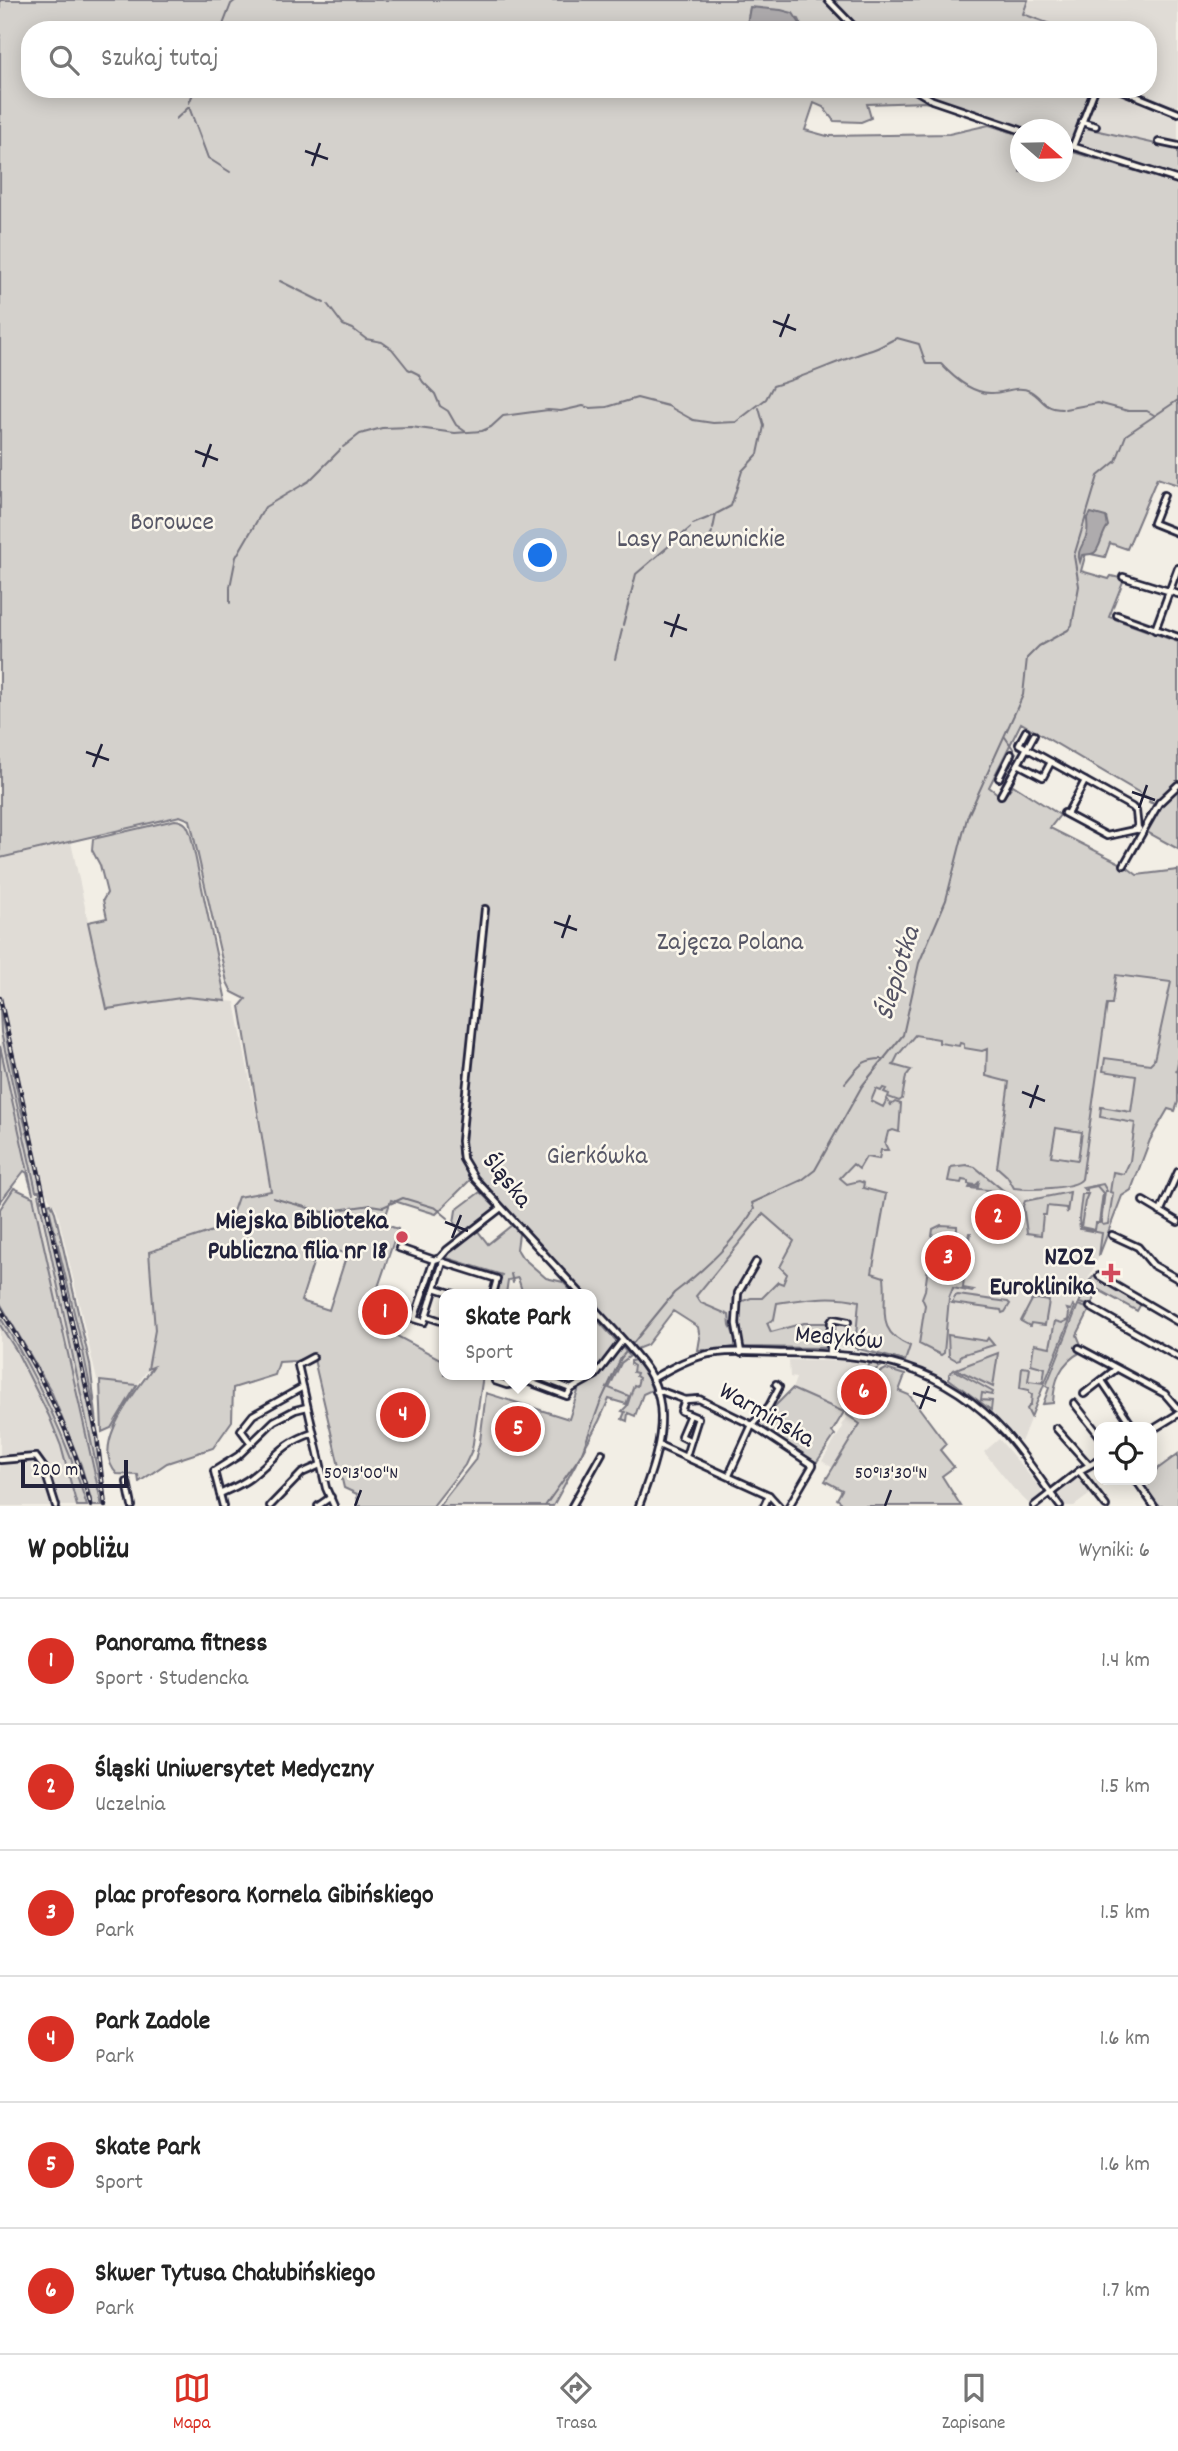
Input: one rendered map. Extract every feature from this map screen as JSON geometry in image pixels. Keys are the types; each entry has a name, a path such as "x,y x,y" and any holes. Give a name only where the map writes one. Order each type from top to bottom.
{"street":[{"path":"828,0 848,21"},
{"path":"928,98 1010,127"},
{"path":"1091,98 1073,146 1178,180"},
{"path":"1141,98 1178,113"},
{"path":"1082,122 1096,126"},
{"path":"1159,142 1178,146"},
{"path":"1164,495 1153,523 1178,533"},
{"path":"1155,630 1178,568"},
{"path":"1123,577 1178,594"},
{"path":"1117,615 1178,637"},
{"path":"1026,731 1019,744 1135,808 1140,830"},
{"path":"1001,795 1034,735"},
{"path":"1011,778 1000,775 1012,754"},
{"path":"1018,764 1043,778 1051,762"},
{"path":"1086,781 1065,814 1107,836 1140,830"},
{"path":"1124,865 1140,830 1159,803 1178,785"},
{"name":"Śląska","path":"485,909 462,1152 470,1172 576,1289"},
{"path":"1160,1212 1178,1172"},
{"path":"1143,1201 1178,1222"},
{"path":"439,1260 435,1288 424,1322 414,1319 439,1260 447,1250 501,1208"},
{"path":"1112,1235 1138,1247 1153,1265 1178,1279"},
{"path":"399,1248 497,1279 494,1289"},
{"path":"741,1353 736,1324 737,1293 756,1262"},
{"path":"1099,1276 1178,1322"},
{"path":"435,1288 439,1289"},
{"path":"1090,1307 1178,1357"},
{"path":"597,1312 632,1351 652,1379 656,1391 661,1416 659,1444 639,1506"},
{"path":"426,1316 439,1320"},
{"path":"830,1354 831,1322 833,1319 848,1321"},
{"path":"597,1374 622,1341"},
{"path":"1079,1348 1165,1394 1178,1409"},
{"name":"Medyków","path":"652,1379 706,1355 830,1354 881,1359 930,1377 957,1391 1004,1433 1060,1506"},
{"path":"313,1357 298,1365 320,1465 334,1506"},
{"path":"1084,1394 1117,1369"},
{"path":"495,1381 507,1385 531,1380"},
{"path":"547,1380 571,1389 587,1380"},
{"path":"1102,1381 1130,1422"},
{"path":"729,1475 752,1426 772,1402 779,1387 776,1384"},
{"path":"250,1442 241,1430 253,1415 303,1387"},
{"name":"Warmińska","path":"656,1391 685,1400 699,1399 752,1426 813,1465 789,1506"},
{"path":"685,1400 681,1411 698,1419 686,1456"},
{"path":"1074,1403 1094,1429"},
{"path":"223,1506 214,1471 238,1456 250,1442 283,1416 307,1407"},
{"path":"1157,1427 1178,1414"},
{"path":"689,1440 681,1436 690,1415"},
{"path":"1056,1428 1089,1465"},
{"path":"220,1494 250,1478 284,1446 313,1433"},
{"path":"659,1444 769,1495 779,1506"},
{"path":"572,1506 602,1453"},
{"path":"0,1460 36,1457 44,1468 56,1506"},
{"path":"1034,1506 1094,1462"},
{"path":"270,1506 303,1473 320,1465"},
{"path":"1079,1471 1106,1506"},
{"path":"127,1482 132,1506"},
{"path":"1139,1485 1154,1506"},
{"path":"764,1506 769,1495"},
{"path":"318,1506 331,1497"}],"shaded area":[{"path":"1028,0 1178,0 1178,149 1076,126 1087,98 1157,98 1157,21 1042,21 1023,14"},
{"path":"750,7 793,13 798,21 748,21"},
{"path":"1091,513 1106,517 1108,526 1096,551 1082,555 1080,562 1079,554 1086,536 1087,519"},
{"path":"71,842 107,1009 187,997 235,1002 271,1191 228,1226 149,1253 155,1330 148,1369 137,1385 97,1380 57,1210 46,1193 21,1109 0,1008 0,859"},
{"path":"1116,975 1172,982 1154,1060 1150,1064 1135,1122 1130,1161 1124,1174 1113,1172 1122,1196 1021,1442 982,1402 949,1379 881,1353 855,1348 828,1348 828,1323 804,1323 770,1332 767,1322 774,1319 776,1303 827,1296 859,1301 872,1274 886,1194 847,1185 840,1178 853,1164 859,1168 866,1104 898,1055 915,1035 990,1048 1009,1081 1090,1118 1107,1004 1112,1004"},
{"path":"0,1029 107,1506 102,1506 0,1046"},
{"path":"763,1213 794,1241 780,1267 787,1274 783,1284 777,1283 762,1299 751,1298 737,1323 730,1325 729,1315 701,1303 696,1296"},
{"path":"0,1303 51,1391 81,1465 93,1506 87,1506 62,1430 36,1377 0,1317"},
{"path":"0,1325 16,1350 49,1416 61,1446 77,1506 0,1506"},
{"path":"625,1360 635,1366 640,1378 630,1396 609,1389"},
{"path":"789,1360 847,1361 866,1365 844,1412 792,1389 796,1378 790,1377"},
{"path":"848,1415 861,1423 833,1468 822,1461"},
{"path":"999,1439 1041,1489 1041,1496 1031,1503 1013,1488 984,1452"},
{"path":"1081,1476 1093,1492 1074,1506 1065,1506 1056,1495"}],"green space":[{"name":"Lasy Panewnickie","path":"0,0 1028,0 1023,14 1042,21 800,21 750,8 748,21 21,21 21,98 1088,98 1077,126 1178,149 1176,177 1073,144 1073,119 1010,119 1010,124 980,114 924,102 867,104 871,118 861,122 834,121 823,107 814,103 805,130 827,136 949,134 989,125 1010,132 1010,182 1073,182 1073,152 1178,184 1178,485 1157,478 1127,549 1110,543 1105,557 1086,553 1081,571 1109,579 1111,576 1124,579 1109,617 1178,642 1178,782 1156,805 1021,723 989,787 1003,798 1013,785 1060,815 1050,828 1124,865 1137,875 1178,870 1178,1102 1175,1111 1168,1109 1150,1140 1131,1190 1122,1196 1099,1256 1102,1233 1080,1229 1079,1219 1082,1194 1088,1194 1081,1227 1095,1230 1096,1223 1099,1223 1103,1193 1097,1186 1087,1188 1087,1191 1083,1188 1103,1184 1107,1191 1101,1223 1108,1224 1113,1172 1124,1174 1130,1161 1135,1123 1100,1117 1101,1107 1131,1112 1136,1076 1103,1071 1105,1058 1150,1064 1154,1060 1171,982 1116,975 1112,1004 1107,1004 1082,1179 1070,1185 1040,1189 1014,1188 1007,1176 997,1167 1009,1082 986,1076 987,1049 982,1051 964,1048 964,1044 960,1043 959,1046 939,1043 939,1039 915,1035 898,1055 893,1065 911,1070 906,1076 902,1099 899,1101 888,1097 889,1094 884,1092 886,1089 883,1088 881,1091 876,1089 871,1101 883,1107 887,1099 891,1105 895,1102 901,1104 899,1132 888,1132 885,1144 888,1150 881,1150 879,1159 866,1157 859,1169 853,1164 840,1178 847,1184 859,1181 864,1183 863,1188 886,1194 872,1273 884,1277 887,1326 899,1340 910,1346 905,1361 855,1348 859,1301 838,1298 777,1303 774,1319 767,1323 771,1332 804,1323 829,1323 828,1348 742,1347 737,1323 740,1302 762,1298 778,1282 783,1284 787,1274 780,1267 794,1241 763,1214 696,1296 701,1303 729,1315 738,1346 728,1348 735,1349 713,1350 694,1355 706,1350 698,1350 698,1327 673,1311 647,1345 634,1350 597,1309 597,1289 578,1289 470,1169 463,1145 475,1023 470,1022 458,1153 470,1180 436,1214 391,1200 383,1224 398,1229 367,1319 395,1327 395,1335 439,1358 439,1380 482,1380 472,1450 465,1465 433,1506 358,1506 357,1494 344,1488 313,1355 296,1361 279,1362 275,1375 233,1388 232,1421 213,1448 167,1463 139,1482 138,1475 117,1474 110,1462 108,1449 112,1434 127,1404 153,1367 148,1369 155,1330 149,1252 228,1226 238,1197 271,1191 240,1006 246,999 232,992 227,982 190,820 180,816 0,858","holes":["1056,1128 1082,1132 1078,1160 1051,1156","319,1245 347,1254 329,1310 301,1301"]},
{"path":"1178,788 1178,849 1145,831 1161,805"},
{"path":"175,820 186,825 191,836 226,1001 187,997 107,1009 88,922 107,918 103,900 107,893 100,865 92,850 93,839"},
{"path":"0,1009 21,1109 44,1197 36,1191 1,1032"},
{"path":"0,1046 33,1194 24,1171 0,1202"},
{"path":"951,1167 975,1167 1005,1192 969,1188 978,1187 979,1182 976,1185 962,1180 961,1183 948,1181"},
{"path":"14,1188 33,1197 102,1506 93,1506 81,1465 51,1391 0,1303 0,1209"},
{"path":"480,1192 497,1209 463,1233 454,1223 456,1210"},
{"path":"1070,1192 1067,1213 1066,1208 1047,1206 1041,1235 1027,1233 1023,1206 1025,1201"},
{"path":"38,1194 41,1201 44,1199 97,1438 102,1492"},
{"path":"51,1203 90,1364 97,1423 82,1346 48,1204"},
{"path":"512,1225 519,1234 517,1249 522,1257 546,1278 563,1282 569,1289 521,1289 518,1278 508,1280 507,1289 497,1289 502,1275 447,1258 450,1251 477,1230 488,1244"},
{"path":"941,1225 957,1226 957,1237 968,1238 971,1233 966,1265 950,1263 946,1276 964,1277 963,1288 974,1290 972,1292 953,1288 949,1298 944,1353 941,1355 919,1344 925,1305 922,1298 933,1229"},
{"path":"1095,1275 1142,1302 1137,1311 1097,1289 1091,1306 1079,1303 1089,1281"},
{"path":"958,1295 1010,1304 1002,1313 1001,1310 952,1303"},
{"path":"1032,1300 1049,1301 1045,1325 1031,1323 1030,1326 1021,1321"},
{"path":"1073,1305 1075,1307 1031,1417 1027,1409 1031,1404 1032,1394 1029,1390 1020,1388 1022,1367 1030,1368 1028,1381 1043,1383 1045,1368 1031,1364 1034,1344 1050,1347 1055,1321 1062,1323 1068,1320 1067,1309 1071,1310"},
{"path":"1078,1305 1090,1309 1077,1335 1082,1347 1081,1352 1063,1367 1055,1387 1053,1403 1043,1404 1049,1388 1046,1386"},
{"path":"0,1317 50,1408 87,1506 77,1506 61,1446 49,1416 16,1350 0,1325"},
{"path":"597,1320 630,1356 621,1363 609,1388 629,1396 626,1404 609,1399 553,1506 439,1506 475,1460 486,1393 569,1419 580,1380 597,1380"},
{"path":"948,1335 986,1341 988,1338 994,1345 961,1355 960,1359 956,1360 949,1356"},
{"path":"998,1353 993,1387 956,1369 961,1367"},
{"path":"635,1360 652,1390 643,1394 635,1416 628,1413 627,1421 622,1419 625,1412 622,1411 627,1406 639,1378 637,1373 633,1372 634,1366 631,1364 631,1361"},
{"path":"870,1363 882,1366 873,1371 873,1376 886,1369 905,1375 899,1391 909,1395 946,1444 940,1450 954,1467 942,1476 961,1506 839,1506 841,1502 837,1499 842,1490 825,1481 860,1424 846,1414"},
{"path":"954,1370 993,1392 992,1395 982,1393 981,1400 992,1401 991,1410 949,1379 949,1374"},
{"path":"100,1381 137,1385 111,1428 102,1432"},
{"path":"792,1389 844,1412 832,1432 835,1435 816,1463 756,1425"},
{"path":"1178,1454 1178,1506 1156,1506 1142,1485 1157,1485 1157,1469"}],"waterway":[{"path":"224,21 231,4 236,0"},
{"path":"189,103 191,98"},
{"path":"176,119 189,107 208,158 230,172"},
{"path":"280,281 324,303"},
{"path":"328,305 343,325 366,339 382,342 392,349 408,369 418,374 435,394 440,406 448,411 456,425 466,432"},
{"path":"343,447 360,434 382,428 411,427 455,433 482,431 503,416 548,410 561,411 583,406 607,407 637,398 668,406 693,420 736,422 766,399 773,386 875,349 897,338 919,344 926,364 941,364 958,380 977,391 992,393 1025,389 1047,405 1062,409"},
{"name":"Ślepiotka","path":"545,1506 581,1455 600,1403 621,1358 674,1293 728,1244 754,1209 752,1203 802,1180 815,1170 862,1086 903,1035 919,963 946,900 967,818 1023,695 1027,658 1039,646 1072,625 1079,586 1074,556 1098,476 1116,461 1126,435 1178,400"},
{"path":"1065,409 1098,403 1128,411 1147,411 1154,415"},
{"path":"713,529 716,514 731,506 742,471 758,454 764,426 759,408"},
{"path":"230,587 236,557 265,507 309,481 340,450"},
{"path":"693,524 715,515"},
{"path":"623,625 636,574 690,528"},
{"path":"709,539 712,532"},
{"path":"230,588 230,603"},
{"path":"615,659 622,630"},
{"path":"1005,737 1016,753"},
{"path":"845,1083 865,1062 885,1059"},
{"path":"273,1198 323,1212 371,1205 383,1207 403,1198 436,1208 448,1218"},
{"path":"511,1274 513,1283"}],"railway":[{"path":"0,998 97,1436 105,1506"},
{"path":"0,1308 28,1355 65,1428 91,1506"}],"place":[{"name":"Śląski Uniwersytet Medyczny","path":"998,1217"},
{"name":"Miejska Biblioteka Publiczna filia nr 18","path":"402,1237"},
{"name":"plac profesora Kornela Gibińskiego","path":"948,1258"},
{"name":"NZOZ Euroklinika","path":"1111,1273"},
{"name":"Panorama fitness","path":"385,1312"},
{"name":"Skwer Tytusa Chałubińskiego","path":"864,1392"},
{"name":"Park Zadole","path":"403,1415"},
{"name":"Skate Park","path":"518,1429"}],"park label":[{"name":"Borowce","path":"172,523"},
{"name":"Zajęcza Polana","path":"730,943"},
{"name":"Gierkówka","path":"597,1157"}]}
